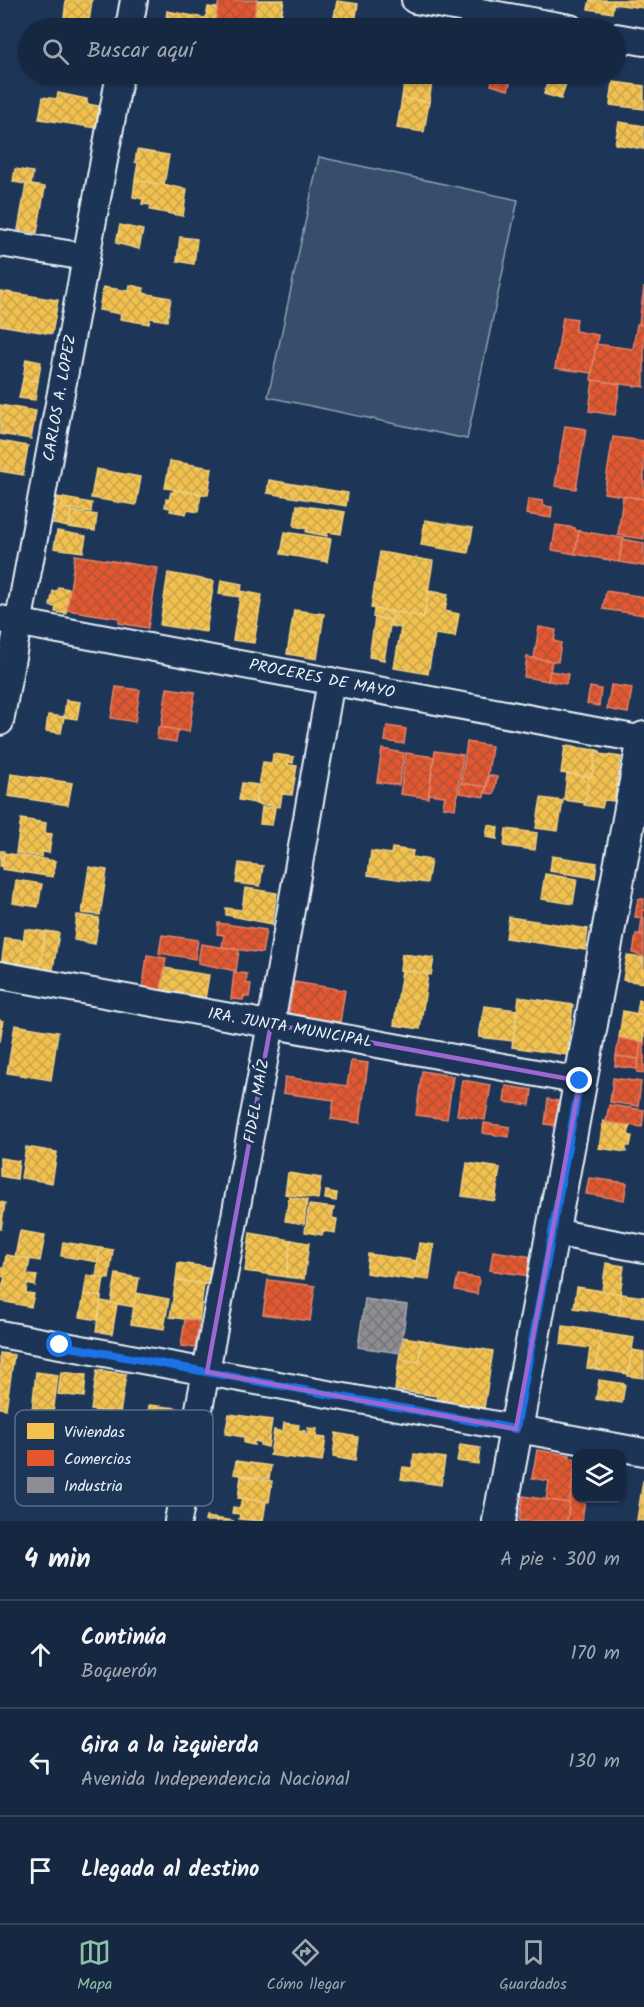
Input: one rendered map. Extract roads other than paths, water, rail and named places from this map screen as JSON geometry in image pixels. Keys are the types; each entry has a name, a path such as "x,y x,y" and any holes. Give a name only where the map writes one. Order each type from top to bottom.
{"main road":[{"path":"499,1521 644,739"}],"street":[{"path":"131,18 134,0"},
{"path":"415,0 453,3 523,18"},
{"path":"626,39 644,42"},
{"name":"CARLOS A. LOPEZ","path":"0,722 9,621 86,257 118,84"},
{"path":"0,243 86,257"},
{"name":"PROCERES DE MAYO","path":"9,621 644,739"},
{"name":"FIDEL MAÍZ","path":"200,1410 331,681"},
{"name":"1RA. JUNTA MUNICIPAL","path":"0,975 580,1081"},
{"path":"553,1232 644,1249"},
{"path":"0,1334 644,1452"},
{"name":"FIDEL MAÍZ","path":"178,1521 181,1506"}]}
